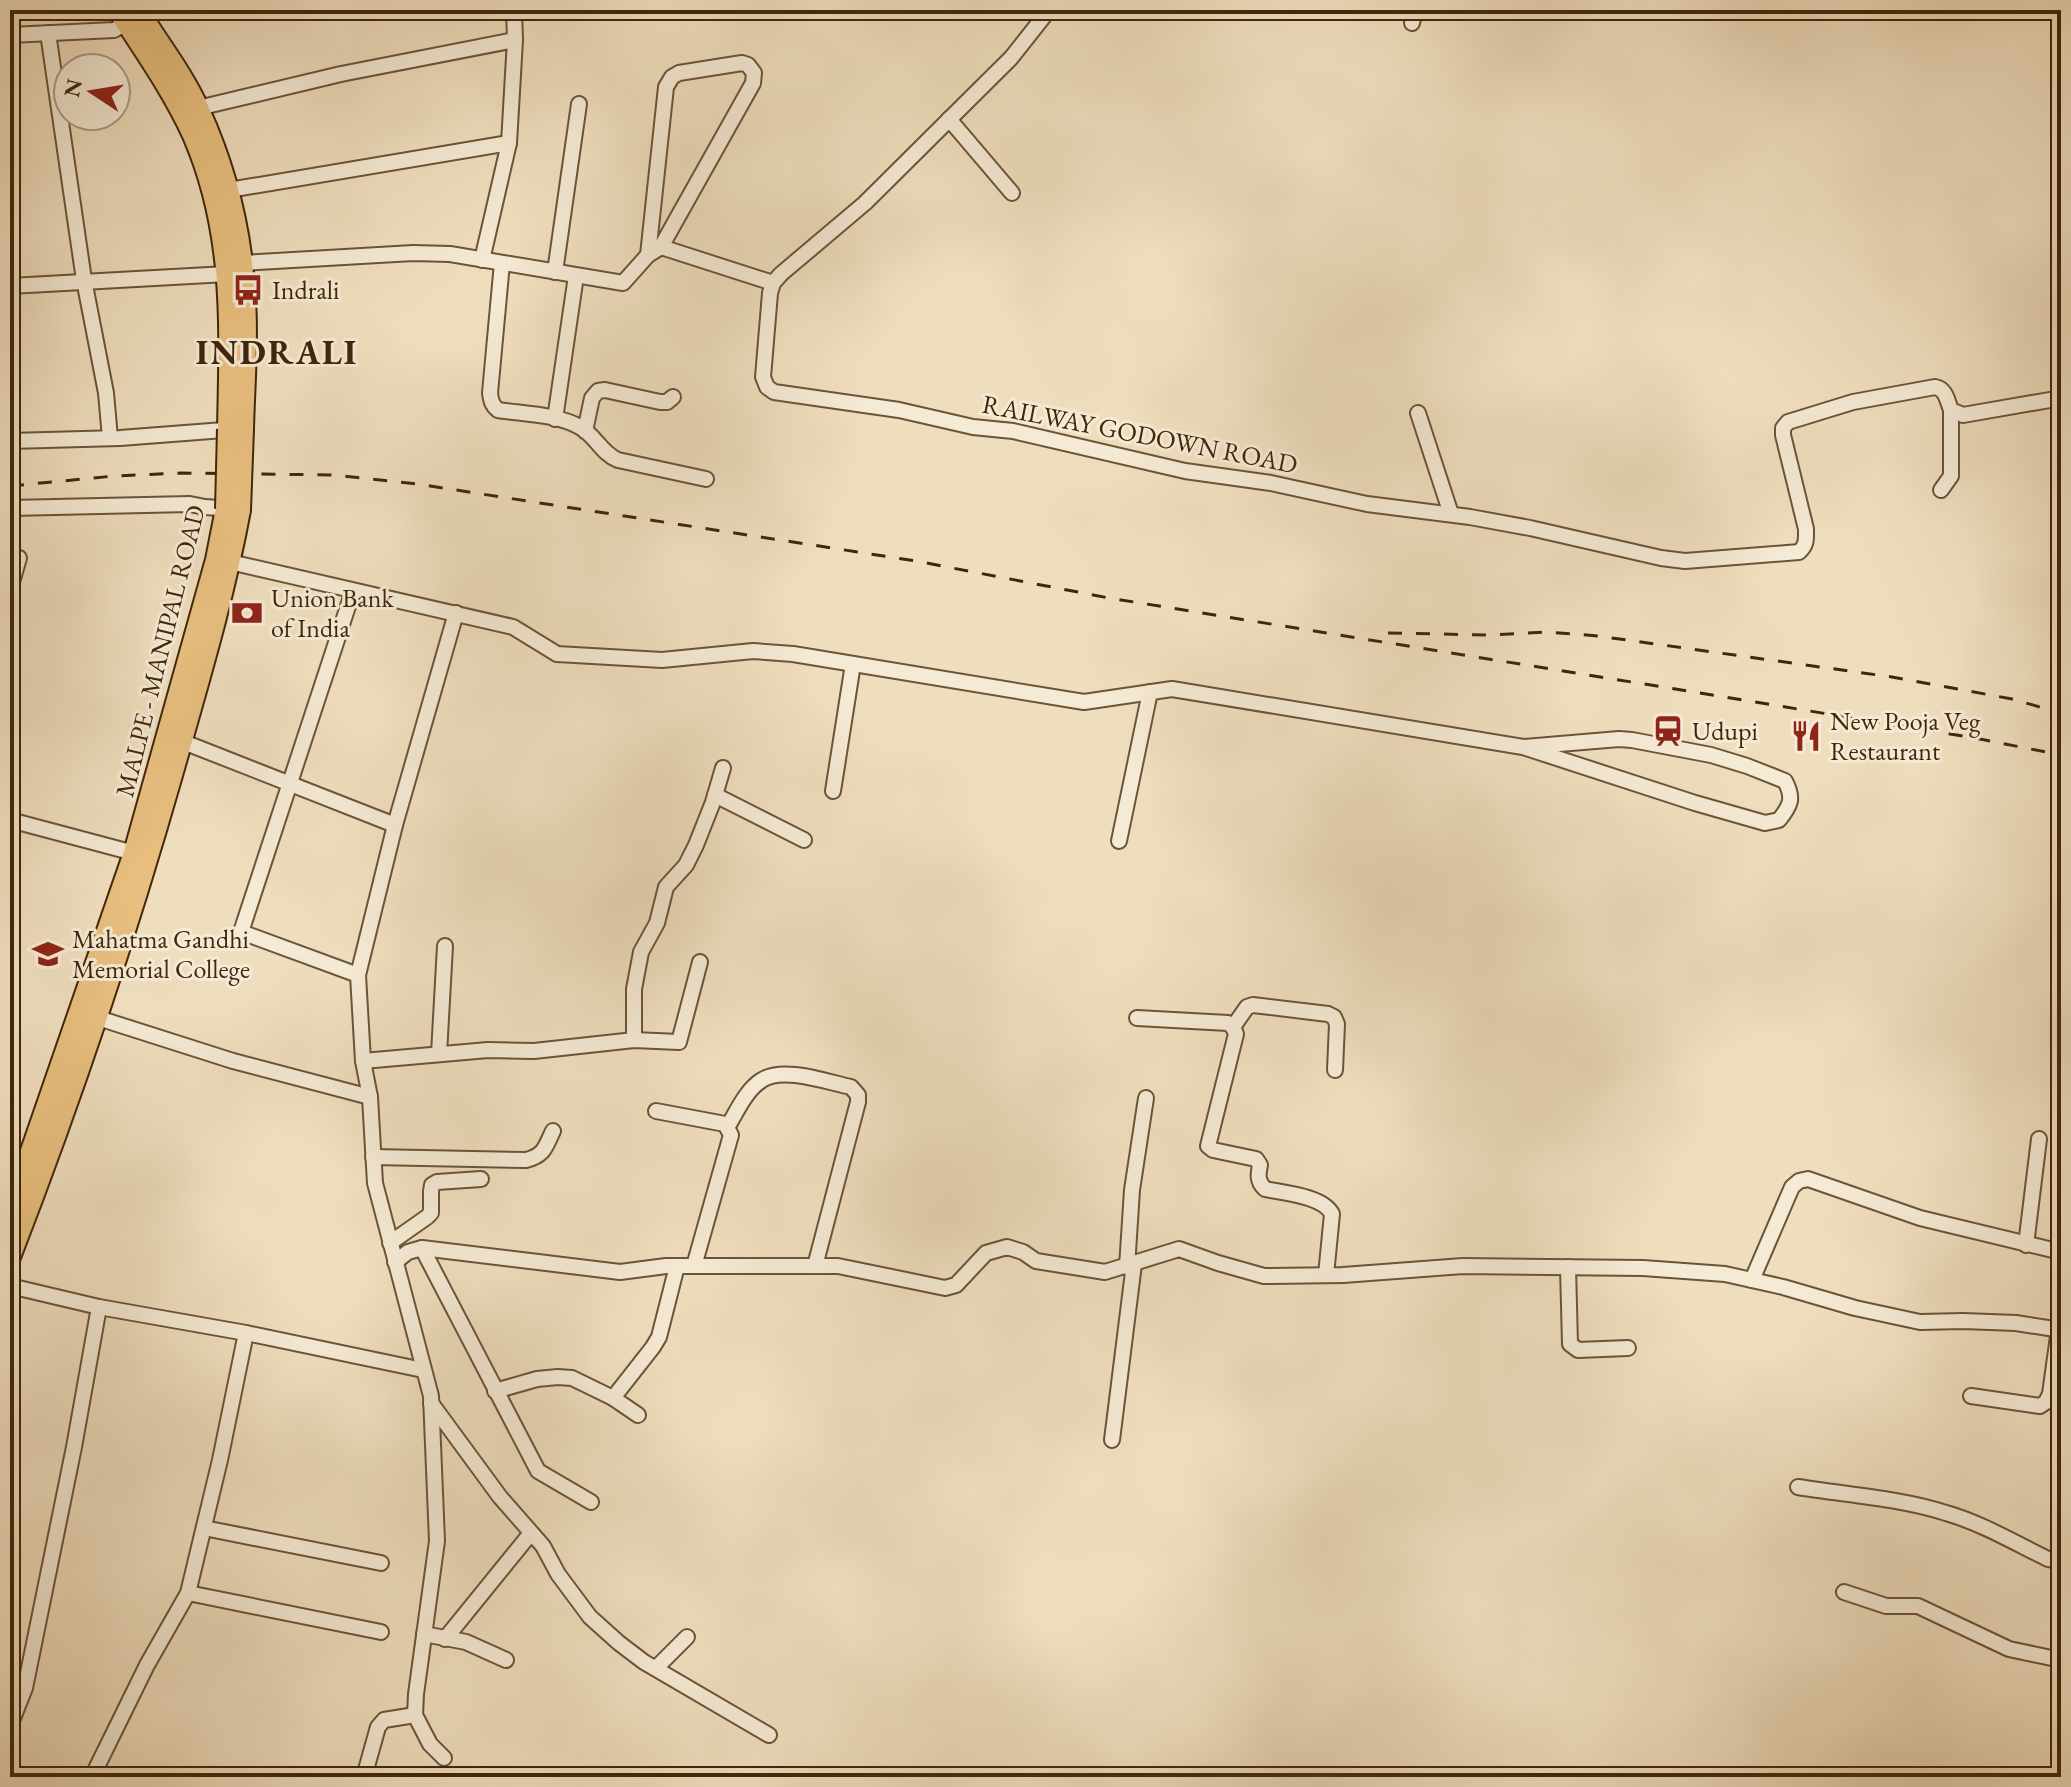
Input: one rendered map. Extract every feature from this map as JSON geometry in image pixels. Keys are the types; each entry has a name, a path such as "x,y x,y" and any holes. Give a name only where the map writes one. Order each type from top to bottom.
{"highway":[{"path":"127,14 187,86 198,108 207,150 229,190 235,268"},
{"name":"MALPE - MANIPAL ROAD","path":"10,1212 71,1064 95,1017 141,880 230,562 236,429 229,331 235,268 219,221 207,150 127,14"},
{"name":"MALPE - MANIPAL ROAD","path":"10,1257 42,1175 71,1064 233,509"}],"street":[{"path":"482,260 509,143 514,10"},
{"path":"654,251 773,283 865,203 1011,58 1049,10"},
{"path":"10,35 114,30 127,14"},
{"path":"48,33 84,280 106,393 110,438"},
{"path":"198,108 341,74 515,40"},
{"path":"10,286 413,253 450,254 623,283 654,251 753,83 754,73 748,65 742,63 679,73 672,77 666,87 654,251"},
{"path":"555,272 579,104"},
{"path":"949,119 1012,193"},
{"path":"229,190 509,143"},
{"path":"502,263 491,401 498,410 573,424 585,431 610,457 706,479"},
{"path":"555,419 576,276"},
{"name":"RAILWAY GODOWN ROAD","path":"773,283 763,377 767,387 774,392 899,410 973,427 1013,431 1185,471 1271,483 1367,504 1530,528 1685,561 1799,552 1806,542 1806,529 1783,435 1783,428 1788,422 1853,402 1935,387 1944,393 1951,410"},
{"path":"585,431 592,398 598,391 660,402 667,402 673,397"},
{"path":"1941,490 1951,476 1951,410 1963,415 2061,398"},
{"path":"1418,413 1451,514"},
{"path":"10,425 11,441 236,429"},
{"path":"10,508 190,504 233,509"},
{"path":"10,589 19,558"},
{"path":"230,562 513,627 557,654 662,660 753,651 793,654 1084,702 1172,689 1523,747 1765,823 1779,820 1789,809 1791,794 1785,781 1711,755 1619,739 1523,747"},
{"path":"353,591 241,932 358,975"},
{"path":"444,1758 430,1744 415,1715 437,1541 431,1403 375,1183 358,975 395,825 456,613"},
{"path":"833,791 853,664"},
{"path":"1119,841 1150,692"},
{"path":"181,741 395,825"},
{"path":"634,1040 634,989 641,952 657,923 666,887 686,865 723,768"},
{"path":"715,795 804,840"},
{"path":"10,820 134,853"},
{"path":"439,1054 445,946"},
{"path":"363,1061 488,1050 534,1051 634,1040 679,1042 700,962"},
{"path":"1233,1027 1247,1007 1253,1005 1328,1014 1334,1017 1337,1024 1335,1070"},
{"path":"95,1017 233,1061 370,1097"},
{"path":"1137,1018 1228,1023 1233,1027 1236,1034 1208,1146 1213,1150 1256,1159 1260,1165 1260,1184 1265,1189 1321,1201 1329,1207 1332,1214 1326,1275"},
{"path":"728,1126 755,1086 764,1079 783,1073 851,1087 858,1095 815,1266"},
{"path":"1112,1440 1130,1266 1132,1190 1146,1098"},
{"path":"656,1111 725,1124 731,1135 694,1266"},
{"path":"373,1157 526,1160 542,1153 553,1131"},
{"path":"2026,1245 2039,1139"},
{"path":"390,1243 431,1213 432,1185 481,1179"},
{"path":"1752,1280 1792,1187 1808,1179 1920,1218 2061,1252"},
{"path":"395,1262 408,1252 422,1248 620,1272 677,1266 838,1266 945,1288 956,1285 986,1253 1007,1247 1023,1252 1036,1261 1105,1272 1179,1249 1264,1276 1463,1266 1643,1268 1725,1274 1920,1322 2016,1323 2060,1329 2050,1394 2046,1402 2040,1406 1971,1396"},
{"path":"422,1248 538,1471 591,1502"},
{"path":"613,1398 659,1337 677,1266"},
{"path":"1568,1267 1572,1347 1578,1350 1628,1348"},
{"path":"10,1286 99,1307 246,1333 423,1370"},
{"path":"10,1726 25,1688 99,1307"},
{"path":"92,1777 147,1665 188,1593 246,1333"},
{"path":"495,1391 537,1379 572,1378 613,1398 638,1415"},
{"path":"431,1403 500,1497 543,1546 558,1574 590,1617 644,1662 769,1735"},
{"path":"1798,1487 1916,1505 1948,1513 2048,1559 2061,1558"},
{"path":"204,1528 381,1563"},
{"path":"445,1639 531,1533"},
{"path":"1844,1592 1886,1606 1918,1606 2009,1649 2061,1660"},
{"path":"188,1593 381,1632"},
{"path":"424,1634 477,1646 506,1660"},
{"path":"656,1668 687,1637"},
{"path":"364,1777 381,1722 415,1715"}],"railway":[{"path":"10,486 181,473 333,475 417,484 916,561 1109,598 1975,738 2061,755"},
{"path":"1388,633 1488,635 1548,632 1598,636 1892,677 2012,699 2061,713"}],"place":[{"name":"Indrali","path":"248,290"},
{"name":"Union Bank of India","path":"247,613"},
{"name":"Udupi","path":"1668,731"},
{"name":"New Pooja Veg Restaurant","path":"1806,736"},
{"name":"Mahatma Gandhi Memorial College","path":"48,954"}],"district":[{"name":"INDRALI","path":"277,352"}]}
